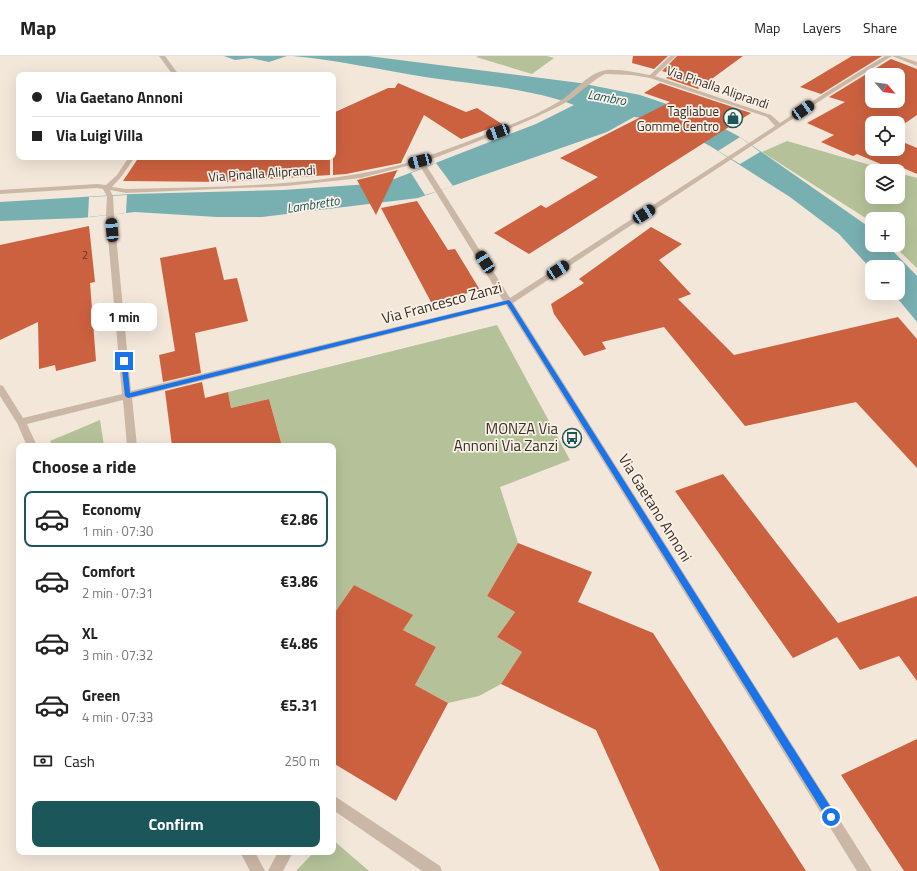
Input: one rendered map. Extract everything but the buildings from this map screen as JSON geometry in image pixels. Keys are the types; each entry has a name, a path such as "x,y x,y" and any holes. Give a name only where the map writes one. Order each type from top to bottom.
{"street":[{"path":"162,56 174,72"},
{"path":"651,77 673,56"},
{"path":"779,126 889,56"},
{"path":"894,56 917,64"},
{"name":"Via Pinalla Aliprandi","path":"0,192 97,186 106,189 126,191 286,184 361,176 422,163 511,127 563,102 585,84 604,72 632,73 651,77 768,116 779,126"},
{"name":"Via Francesco Zanzi","path":"20,422 509,302 779,126"},
{"path":"130,160 119,176 106,189 110,196 110,215 132,443"},
{"name":"Via Gaetano Annoni","path":"422,163 493,274 509,302 865,871"},
{"path":"0,388 30,443"},
{"path":"337,807 435,871"},
{"path":"250,855 258,871"},
{"path":"275,871 284,855"}],"green space":[{"path":"547,56 554,58 532,74 476,57"},
{"path":"787,141 867,164 865,164 865,204 905,204 905,175 917,178 917,268 900,252 905,252 905,212 865,212 865,218 762,152"},
{"path":"497,325 570,460 500,487 518,543 487,596 515,612 497,637 522,652 501,684 479,696 448,703 415,685 436,647 403,630 412,615 354,585 336,611 336,443 281,443 269,399 231,408 228,392"},
{"path":"100,420 104,443 51,443 50,441"},
{"path":"336,843 369,871 296,871 311,855 336,855"}],"water":[{"path":"224,56 287,56 269,62 251,58 235,60"},
{"path":"293,56 368,56 580,83 640,95 699,115 740,137 865,224 865,252 894,252 902,260 865,260 865,262 839,234 790,197 710,146 658,120 634,117 607,132 418,198 262,217 217,217 135,212 81,218 0,221 0,202 132,194 283,190 384,183 536,124 574,105 539,94"},
{"path":"905,264 917,276 917,322 899,300 905,300"}],"pier":[{"path":"740,137 760,152 740,164 718,151"},
{"path":"436,163 453,186 425,195 411,173"},
{"path":"127,195 126,213 88,217 89,197"}],"place":[{"name":"Tagliabue Gomme Centro","path":"733,118"},
{"name":"MONZA Via Annoni Via Zanzi","path":"572,438"}],"route":[{"path":"124,361 128,396 509,302 525,331 831,817"}],"water label":[{"name":"Lambro","path":"607,97"},
{"name":"Lambretto","path":"313,204"}]}
